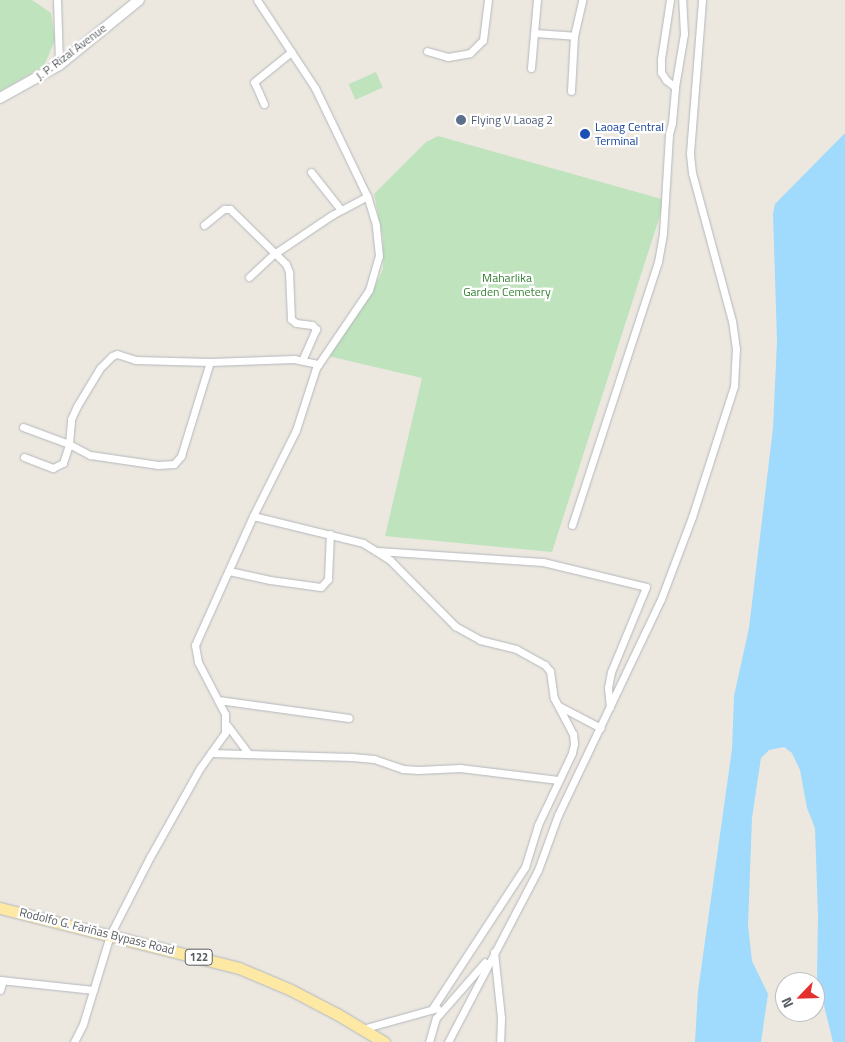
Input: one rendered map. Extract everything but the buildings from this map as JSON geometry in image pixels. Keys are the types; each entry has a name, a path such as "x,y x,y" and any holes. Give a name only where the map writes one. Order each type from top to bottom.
{"main road":[{"name":"J. P. Rizal Avenue","path":"0,98 59,65 139,0"},
{"name":"Rodolfo G. Fariñas Bypass Road","path":"0,908 110,934 239,968 291,990 384,1042"}],"street":[{"path":"57,0 59,65"},
{"path":"249,754 227,725 225,714 198,662 194,650 253,516 296,430 318,364 362,301 374,277 379,256 378,239 367,196 315,88 257,0"},
{"path":"427,51 448,57 470,53 483,40 488,0"},
{"path":"531,68 537,0"},
{"path":"571,91 574,36 582,0"},
{"path":"670,0 661,59 661,72 666,80 675,87"},
{"path":"572,525 658,262 663,233 669,134 684,34 682,0"},
{"path":"448,1042 538,870 558,816 661,599 692,518 734,386 736,349 732,321 692,173 690,153 702,0"},
{"path":"535,33 574,36"},
{"path":"264,104 254,82 292,52"},
{"path":"311,172 341,210"},
{"path":"249,277 274,254 341,210 367,196"},
{"path":"204,226 224,209 230,209 286,264 290,272 291,319 296,323 312,325 316,329 302,360"},
{"path":"24,457 53,468 63,463 69,444 71,419 76,406 91,381 112,356 117,354 136,360 210,362 302,360 318,364"},
{"path":"23,427 69,444 90,455 158,465 174,464 181,456 210,362"},
{"path":"253,516 357,541 377,551 396,566 455,626 480,640 516,649 545,665 550,672 554,698 574,739 572,753 538,825 525,867 432,1009"},
{"path":"229,570 270,580 320,587 328,578 330,534"},
{"path":"377,551 543,562 646,587 612,672 608,688 610,707"},
{"path":"218,700 349,718"},
{"path":"558,706 601,728"},
{"path":"74,1042 83,1024 110,934 150,857 200,768 222,739 227,725"},
{"path":"211,753 352,757 374,759 403,769 460,768 558,780"},
{"path":"429,1042 436,1018 444,1006 494,952"},
{"path":"494,952 501,1018 500,1042"},
{"path":"0,990 1,980 93,990"},
{"path":"362,1029 444,1006"}],"green space":[{"path":"0,0 32,0 51,13 55,40 44,66 0,91"},
{"path":"376,72 383,88 356,100 349,84"},
{"name":"Maharlika Garden Cemetery","path":"438,136 665,200 552,552 385,536 422,378 328,356 348,324 371,295 383,269 383,238 374,194 426,142"}],"water":[{"path":"845,133 845,1042 833,1042 825,1010 825,972 817,972 818,916 815,828 807,808 800,770 792,753 784,747 769,750 761,758 752,818 748,925 752,961 768,994 761,1042 695,1042 698,991 732,749 734,696 749,628 773,428 777,341 773,214 775,204"}],"place":[{"name":"Flying V Laoag 2","path":"461,120"},
{"name":"Laoag Central Terminal","path":"585,134"}]}
